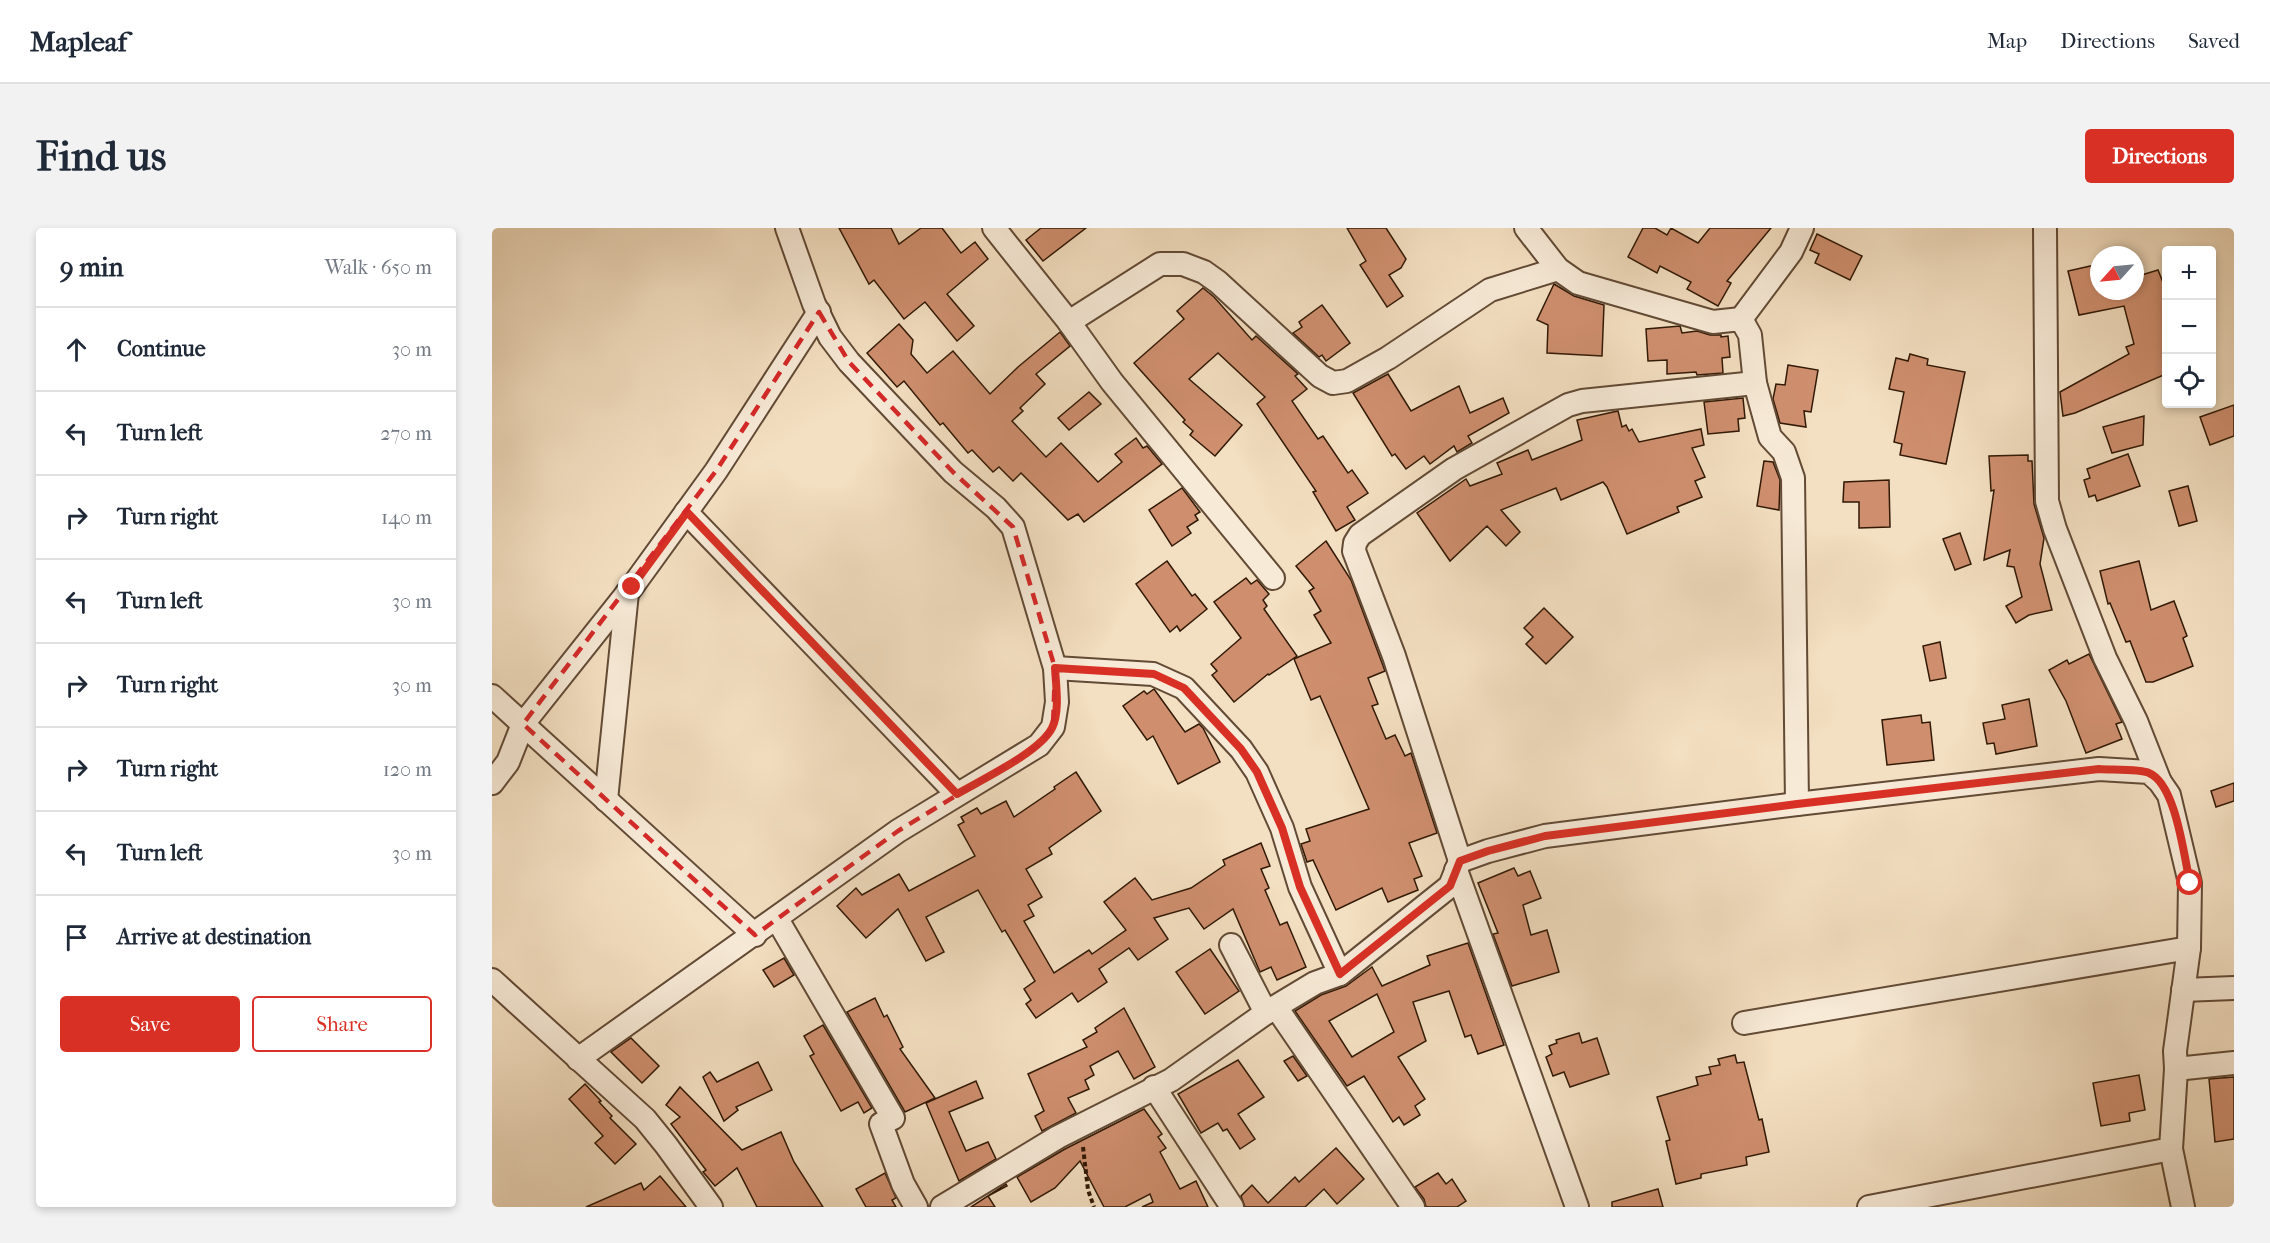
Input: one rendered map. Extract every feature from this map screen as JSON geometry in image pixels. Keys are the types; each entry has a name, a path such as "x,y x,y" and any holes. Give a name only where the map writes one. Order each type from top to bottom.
{"street":[{"path":"578,1059 898,831 1039,745 1053,727 1057,702 1055,668 1013,527 996,508 953,472 849,362 830,337 787,228"},
{"path":"993,228 1069,322 1112,382 1273,578"},
{"path":"1526,228 1558,269 1578,283 1713,322 1741,319 1791,252 1802,228"},
{"path":"2045,228 2047,501 2055,529 2105,658 2136,721 2160,782"},
{"path":"1069,322 1160,264 1183,264 1204,272 1218,282 1320,376 1333,383 1347,381 1388,358 1490,290 1558,269"},
{"path":"492,783 508,762 523,724 627,593 687,512 819,312"},
{"path":"1741,319 1750,334 1755,383 1770,437 1784,453 1793,478 1797,804"},
{"path":"1577,1207 1458,866 1394,656 1354,551 1355,543 1360,535 1455,469 1569,405 1592,400 1755,383"},
{"path":"687,512 957,794"},
{"path":"606,800 627,593"},
{"path":"1055,668 1154,674 1184,688 1241,749 1257,772 1282,828 1300,887 1340,974"},
{"path":"492,696 755,935"},
{"path":"942,1207 1058,1137 1171,1080 1271,1010 1315,983 1340,974 1450,886 1458,866 1488,851 1545,836 2099,769 2149,772 2160,782 2169,795 2190,883 2188,948 2175,1052 2176,1069 2170,1149 2183,1207"},
{"path":"777,919 892,1118 881,1124 903,1184 916,1207"},
{"path":"1231,945 1271,1010 1413,1207"},
{"path":"1744,1023 2188,948"},
{"path":"492,980 645,1119 711,1207"},
{"path":"2183,990 2234,988"},
{"path":"2176,1069 2234,1063"},
{"path":"1154,1087 1232,1207"},
{"path":"1869,1207 2170,1149"}],"path":[{"path":"1079,1126 1088,1190 1094,1207"}],"highlighted area":[{"path":"819,312 849,362 953,472 1013,527 1055,668 1053,727 1039,745 898,831 755,935 523,724 716,471"}],"building":[{"path":"839,228 891,228 899,244 921,228 942,228 961,253 975,242 988,259 947,294 974,326 957,341 925,302 904,319 874,280 869,284"},
{"path":"1041,228 1086,228 1043,261 1026,240"},
{"path":"1347,228 1386,228 1406,259 1401,268 1389,275 1403,296 1387,307 1360,265 1366,261"},
{"path":"1643,228 1655,228 1667,235 1671,228 1698,243 1710,228 1771,228 1727,281 1731,283 1718,306 1687,289 1691,282 1660,266 1657,273 1628,257"},
{"path":"1817,234 1862,256 1850,280 1815,263 1819,254 1810,250"},
{"path":"2090,266 2090,300 2144,300 2144,274 2158,270 2162,280 2162,376 2063,416 2060,392 2129,354 2126,347 2134,344 2124,306 2079,315 2068,271"},
{"path":"1554,284 1574,296 1604,305 1602,356 1547,353 1548,325 1537,320"},
{"path":"1203,288 1214,297 1252,340 1256,336 1298,374 1295,376 1307,389 1292,401 1318,439 1323,436 1348,473 1352,470 1368,493 1347,507 1355,520 1336,531 1313,492 1316,491 1257,404 1265,397 1218,353 1189,379 1242,425 1215,456 1190,435 1193,431 1183,422 1185,420 1134,363 1184,319 1177,311"},
{"path":"1322,305 1350,343 1326,361 1322,355 1319,357 1293,333 1302,327 1299,322"},
{"path":"899,324 913,340 911,354 927,373 953,351 990,394 1060,332 1070,346 1036,374 1045,384 1020,408 1023,411 1012,421 1046,457 1061,443 1098,482 1122,462 1115,454 1136,438 1143,448 1147,446 1162,464 1084,522 1078,514 1068,520 1021,473 1013,481 999,467 993,472 972,450 968,453 943,423 940,425 904,381 897,387 867,353"},
{"path":"1680,326 1682,333 1697,331 1710,335 1721,335 1721,337 1728,336 1730,357 1722,358 1723,373 1667,374 1667,360 1648,361 1646,329"},
{"path":"1910,354 1928,359 1927,365 1965,372 1946,464 1900,455 1902,444 1894,442 1904,392 1889,389 1896,358 1908,361"},
{"path":"1788,365 1818,370 1811,412 1804,411 1806,427 1780,423 1773,399 1776,384 1785,385"},
{"path":"1388,374 1411,411 1459,386 1470,413 1503,398 1509,413 1468,436 1472,443 1457,452 1454,446 1430,464 1424,456 1406,469 1395,454 1392,456 1353,393"},
{"path":"1089,392 1101,404 1069,430 1058,418"},
{"path":"1743,398 1745,418 1738,419 1739,431 1708,434 1704,402"},
{"path":"2234,405 2234,436 2210,445 2200,417"},
{"path":"1618,411 1622,427 1626,425 1629,431 1632,429 1639,442 1701,429 1704,445 1692,448 1705,477 1695,481 1702,497 1677,507 1679,512 1627,534 1603,482 1561,500 1556,488 1501,510 1520,532 1506,546 1487,526 1450,561 1417,513 1466,479 1470,486 1502,474 1497,463 1528,450 1532,460 1582,440 1577,420"},
{"path":"2144,416 2143,445 2112,453 2103,427"},
{"path":"2128,454 2140,486 2097,501 2095,495 2089,497 2084,480 2090,478 2087,469"},
{"path":"2028,455 2028,461 2032,461 2034,504 2044,538 2040,564 2052,610 2029,615 2016,623 2006,606 2022,597 2014,567 2007,566 2010,550 1984,560 1994,490 1991,491 1989,456"},
{"path":"1764,461 1773,462 1780,480 1779,510 1757,506"},
{"path":"1889,480 1890,527 1859,528 1859,502 1843,502 1844,482"},
{"path":"2188,486 2197,521 2179,526 2169,491"},
{"path":"1182,488 1200,512 1195,515 1198,520 1187,527 1191,533 1172,546 1149,510"},
{"path":"1960,533 1971,564 1955,570 1943,539"},
{"path":"1326,541 1351,580 1385,671 1368,678 1378,704 1372,706 1386,739 1395,735 1405,756 1411,753 1437,833 1409,843 1422,876 1414,879 1418,890 1388,902 1382,888 1336,910 1313,860 1307,862 1301,844 1310,841 1306,829 1369,809 1320,696 1311,700 1294,659 1331,643 1314,615 1321,611 1309,591 1314,588 1296,566"},
{"path":"1167,561 1192,596 1195,594 1207,609 1180,631 1177,626 1170,632 1136,584"},
{"path":"2139,561 2151,610 2174,601 2187,636 2183,638 2193,666 2153,682 2146,682 2130,641 2126,642 2110,603 2108,604 2100,571"},
{"path":"1246,578 1251,584 1257,580 1269,594 1263,600 1267,606 1264,609 1297,656 1268,674 1234,702 1212,675 1217,671 1211,664 1241,638 1214,602"},
{"path":"1544,608 1573,637 1546,664 1526,644 1533,637 1524,628"},
{"path":"1940,642 1946,678 1930,681 1923,646"},
{"path":"2089,654 2122,722 2116,724 2122,739 2086,753 2066,701 2049,670 2067,660 2069,664"},
{"path":"1154,689 1185,732 1199,724 1203,728 1220,762 1178,784 1153,736 1147,740 1123,706 1144,691 1147,694"},
{"path":"2029,699 2037,746 1996,754 1994,743 1987,744 1983,723 2005,719 2002,705"},
{"path":"1921,715 1922,723 1930,722 1934,760 1887,765 1882,720"},
{"path":"1076,772 1101,811 1049,848 1052,854 1026,869 1042,897 1028,905 1034,916 1024,921 1054,973 1089,950 1092,954 1126,930 1104,902 1135,878 1152,900 1191,888 1225,865 1223,860 1261,843 1270,866 1261,869 1269,888 1265,890 1280,925 1287,922 1306,967 1277,980 1271,967 1260,972 1233,909 1204,929 1189,908 1154,918 1168,939 1138,960 1129,948 1099,969 1107,982 1078,1002 1072,993 1036,1018 1026,1004 1031,1000 1024,989 1035,981 1005,930 1002,932 978,890 926,917 944,952 926,961 898,909 866,938 837,906 856,888 862,895 899,874 909,891 975,856 958,825 964,822 961,817 977,808 981,814 1006,801 1014,817"},
{"path":"2234,783 2234,801 2216,807 2211,791"},
{"path":"1514,868 1518,876 1530,871 1541,898 1523,905 1531,935 1547,930 1559,972 1512,986 1493,934 1498,933 1478,883"},
{"path":"1468,943 1504,1045 1478,1054 1471,1035 1465,1037 1449,991 1413,1002 1426,1041 1398,1057 1425,1099 1415,1106 1420,1115 1404,1125 1399,1117 1393,1122 1364,1076 1347,1086 1295,1011 1321,995 1346,986 1372,967 1382,986 1430,965 1427,956","holes":["1377,994 1394,1032 1352,1057 1329,1021"]},
{"path":"1210,949 1239,991 1205,1014 1176,972"},
{"path":"784,958 794,975 774,987 763,970"},
{"path":"875,998 884,1017 887,1015 903,1047 900,1049 935,1098 905,1112 847,1012"},
{"path":"1124,1008 1155,1067 1134,1079 1118,1051 1090,1066 1094,1075 1085,1080 1089,1089 1068,1098 1076,1113 1042,1131 1035,1116 1044,1111 1028,1074 1087,1047 1083,1040 1097,1032 1095,1028"},
{"path":"823,1025 872,1108 864,1113 858,1102 841,1111 810,1056 814,1054 804,1036"},
{"path":"1579,1033 1582,1043 1597,1038 1609,1074 1570,1087 1564,1072 1553,1076 1546,1057 1552,1054 1549,1046 1557,1043 1556,1040"},
{"path":"631,1038 659,1066 642,1083 611,1052"},
{"path":"1735,1055 1737,1063 1744,1062 1759,1120 1762,1119 1769,1152 1746,1157 1747,1165 1701,1174 1701,1178 1676,1184 1666,1141 1670,1140 1657,1097 1698,1085 1696,1077 1711,1074 1709,1067 1720,1065 1718,1059"},
{"path":"1293,1056 1307,1076 1298,1081 1284,1061"},
{"path":"1238,1060 1264,1097 1238,1114 1255,1139 1240,1149 1227,1129 1223,1131 1218,1123 1201,1133 1178,1094"},
{"path":"758,1062 772,1090 736,1107 738,1110 724,1121 703,1077 710,1072 717,1082"},
{"path":"2139,1075 2145,1110 2129,1113 2130,1121 2101,1126 2093,1083"},
{"path":"2234,1077 2234,1139 2215,1142 2209,1079"},
{"path":"976,1081 983,1098 949,1112 966,1151 988,1142 996,1159 959,1181 926,1103"},
{"path":"585,1084 601,1101 599,1102 612,1116 610,1118 636,1144 615,1164 595,1143 603,1136 569,1099"},
{"path":"680,1087 742,1150 781,1132 794,1162 823,1207 757,1207 737,1168 715,1186 703,1172 706,1170 671,1124 680,1117 666,1105"},
{"path":"1144,1109 1162,1134 1158,1137 1166,1148 1160,1152 1180,1189 1196,1181 1208,1207 1142,1207 1153,1202 1150,1194 1125,1207 1104,1207 1080,1161 1055,1188 1031,1202 1017,1177 1065,1149"},
{"path":"1336,1148 1364,1179 1337,1204 1324,1189 1305,1207 1245,1207 1241,1196 1252,1185 1268,1203 1295,1177 1299,1182"},
{"path":"885,1173 896,1198 892,1200 896,1207 866,1207 856,1189"},
{"path":"1438,1173 1446,1184 1452,1179 1466,1201 1457,1207 1426,1207 1424,1199 1415,1187"},
{"path":"660,1176 686,1207 586,1207 641,1183 644,1190"},
{"path":"1006,1184 1007,1186 988,1196 995,1207 971,1207"},
{"path":"1658,1189 1663,1207 1612,1207 1612,1202"}],"route":[{"path":"632,587 687,512 957,794 1039,745 1053,727 1057,702 1055,668 1154,674 1184,688 1241,749 1257,772 1282,828 1300,887 1340,974 1450,886 1460,861 1488,851 1545,836 2099,769 2149,772 2160,782 2169,795 2190,883"}]}
